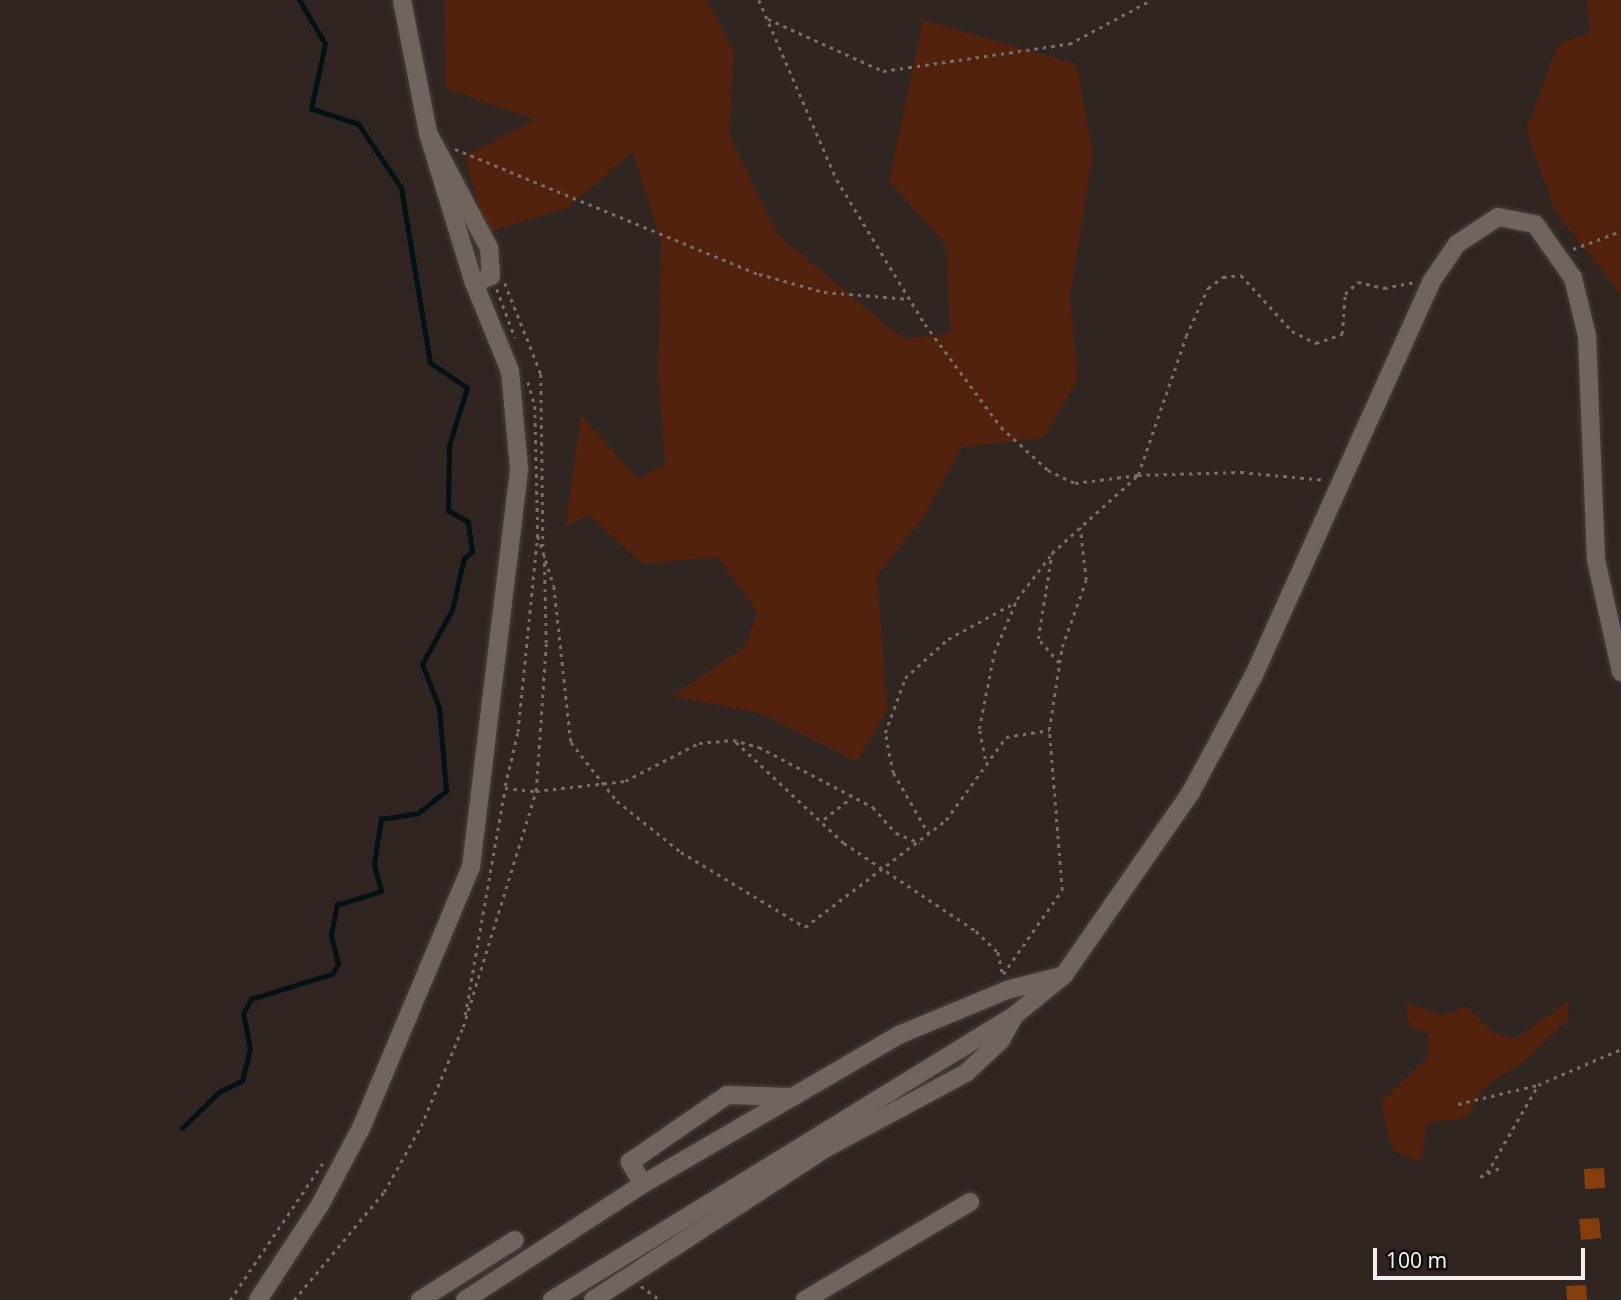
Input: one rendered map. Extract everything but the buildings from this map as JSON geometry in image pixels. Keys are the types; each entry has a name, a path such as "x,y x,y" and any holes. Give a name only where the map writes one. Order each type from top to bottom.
{"street":[{"path":"258,1300 320,1205 362,1126 471,867 519,468 510,371 488,277 428,133 402,0"},
{"path":"428,133 489,248 488,277"},
{"path":"552,1300 1015,1015 1065,975 1191,792 1253,677 1339,482 1434,278 1457,244 1498,217 1535,224 1560,252 1587,336 1596,560 1621,672"},
{"path":"466,1300 643,1184 901,1034 1005,982 1065,975"},
{"path":"593,1300 826,1148 966,1073 1001,1040 1015,1015"},
{"path":"643,1184 631,1162 727,1095 793,1097"},
{"path":"805,1300 970,1202"},
{"path":"420,1300 515,1240"}],"path":[{"path":"759,0 837,180 910,299 1001,427 1048,470 1075,483 1138,475 1241,472 1339,482"},
{"path":"768,19 883,71 1069,44 1151,0"},
{"path":"428,133 758,274 824,292 910,299"},
{"path":"1560,252 1621,230"},
{"path":"985,761 979,729 994,653 1016,602 1052,553 1138,475 1186,336 1208,288 1223,277 1241,275 1292,331 1316,344 1342,334 1345,294 1358,282 1384,288 1434,278"},
{"path":"488,277 518,348"},
{"path":"294,1300 384,1192 421,1126 463,1027 536,791 547,643 541,374 488,277"},
{"path":"463,1027 505,788 518,733 538,534 535,406 525,371"},
{"path":"1005,982 1062,891 1049,730 1060,664 1086,580 1080,527"},
{"path":"538,534 554,586 564,711 572,742 601,783 710,873 806,927 929,835 1006,737 1049,730"},
{"path":"1052,553 1038,639 1060,664"},
{"path":"929,835 893,773 885,733 905,678 948,639 1016,602"},
{"path":"505,788 536,791 601,783 651,772 699,743 733,740 760,747 851,798 873,807 896,833 920,843"},
{"path":"733,740 881,869 976,931 998,952 1005,982"},
{"path":"824,820 851,798"},
{"path":"1458,1104 1538,1085 1621,1049"},
{"path":"1487,1173 1538,1085"},
{"path":"230,1300 328,1154"},
{"path":"1480,1177 1499,1168"}],"shaded area":[{"path":"445,0 707,0 734,52 729,134 777,234 903,339 950,333 946,245 889,181 923,20 1076,64 1093,153 1070,297 1078,380 1043,438 962,447 924,516 877,576 887,711 857,761 760,713 673,696 746,646 757,612 718,557 643,564 589,515 566,526 581,415 638,479 665,464 658,375 661,242 633,152 567,208 486,233 465,156 535,120 446,88"},
{"path":"1587,0 1621,0 1621,295 1555,211 1526,130 1558,44 1590,32"},
{"path":"1569,1001 1568,1019 1521,1064 1485,1086 1466,1118 1427,1123 1421,1162 1392,1150 1381,1101 1428,1058 1428,1034 1409,1025 1405,1002 1442,1015 1466,1007 1495,1033 1515,1039"}],"waterway":[{"path":"182,1128 219,1092 242,1081 250,1049 243,1014 251,999 332,974 338,964 331,935 337,905 381,891 374,864 381,819 418,813 446,791 439,708 422,664 452,610 464,558 472,552 468,522 448,511 449,446 467,388 430,363 401,188 358,124 311,109 325,44 299,0"}]}
